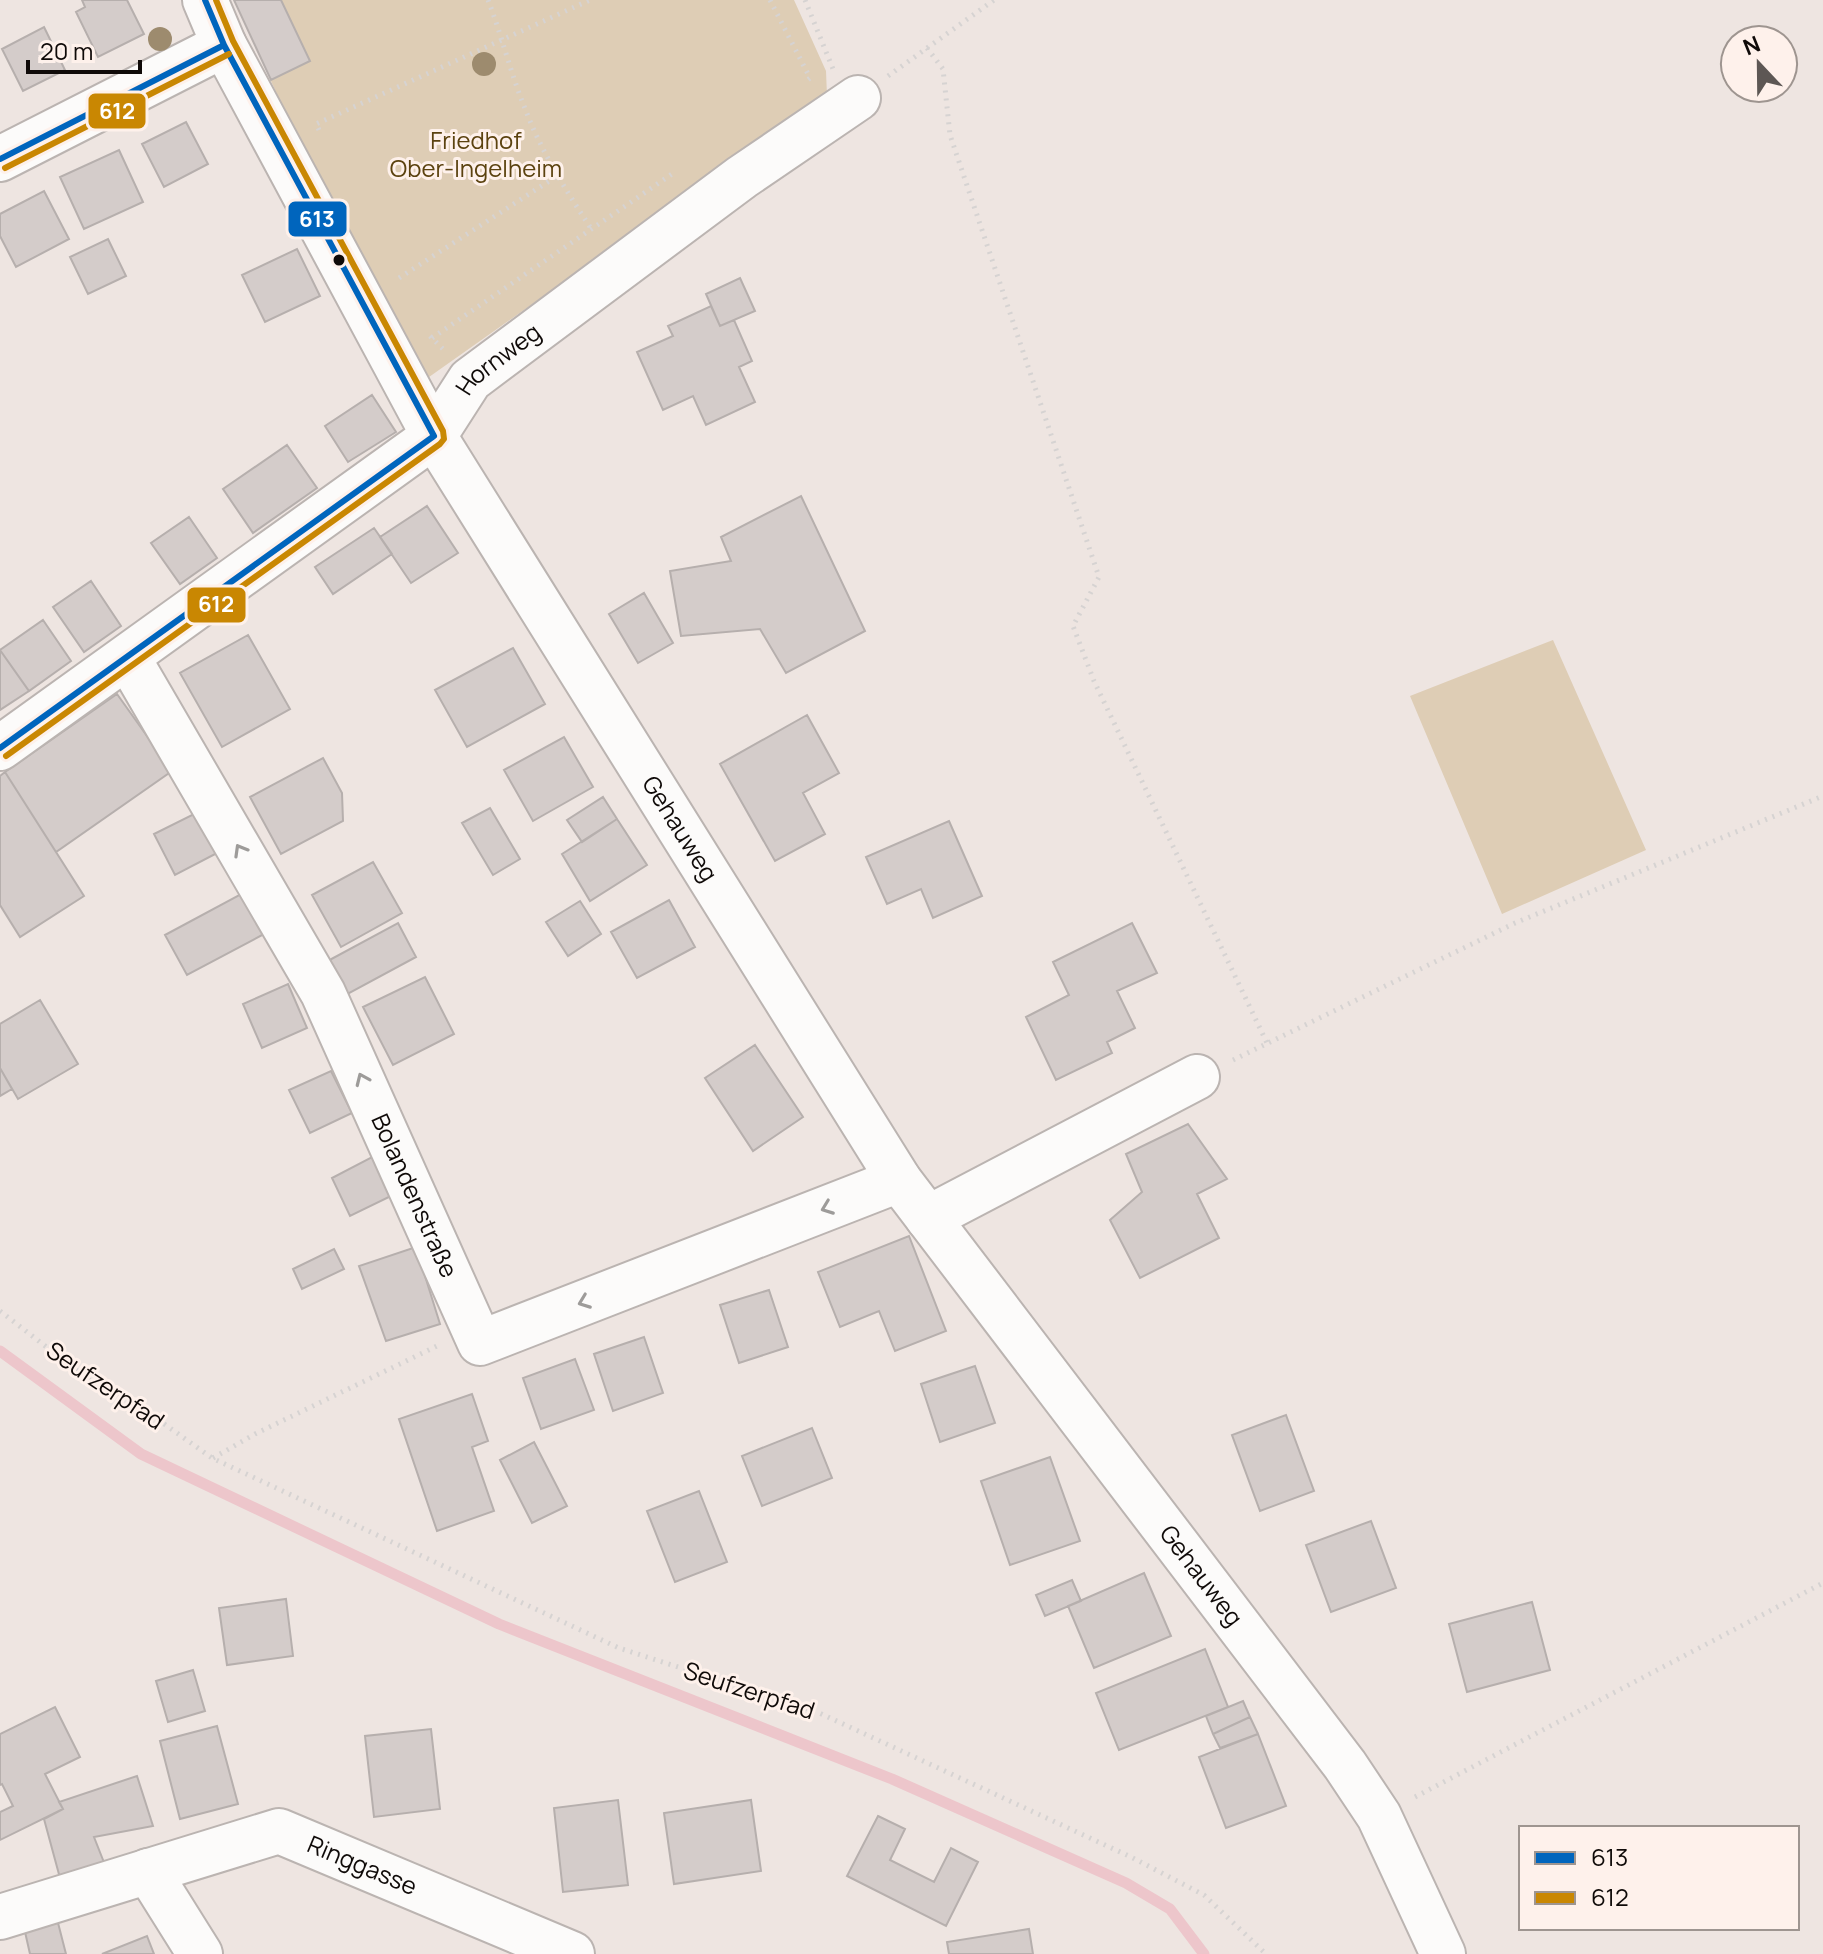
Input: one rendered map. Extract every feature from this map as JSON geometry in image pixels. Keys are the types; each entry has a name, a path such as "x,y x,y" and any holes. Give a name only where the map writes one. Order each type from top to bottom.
{"street":[{"name":"Gehauweg","path":"205,0 224,45 434,436 899,1180 1345,1765 1379,1816 1443,1954"},
{"path":"0,159 224,45"},
{"name":"Hornweg","path":"0,748 434,436 470,380 742,177 852,101"},
{"name":"Bolandenstraße","path":"128,658 323,993 480,1343"},
{"path":"928,1218 1197,1077"},
{"path":"480,1343 899,1180"},
{"name":"Ringgasse","path":"0,1917 279,1831 572,1954"},
{"path":"148,1871 200,1954"}],"path":[{"path":"488,0 526,111 557,176 592,230"},
{"path":"324,138 316,124 590,0"},
{"path":"770,0 810,78 797,87"},
{"path":"805,0 852,101 994,0"},
{"path":"927,48 943,69 950,135 1099,577 1073,626 1094,681 1267,1043"},
{"path":"425,326 432,338 681,168"},
{"path":"406,290 399,278 557,176"},
{"path":"1197,1077 1515,923 1823,796"},
{"name":"Seufzerpfad","path":"0,1311 89,1380 125,1396 212,1458 619,1648 815,1711 1131,1857 1204,1895 1266,1954"},
{"path":"212,1458 255,1434 453,1339 480,1343"},
{"path":"1379,1816 1823,1583"}],"green space":[{"name":"Friedhof Ober-Ingelheim","path":"234,0 794,0 826,71 827,96 422,382 360,276"},
{"path":"1553,640 1646,850 1502,914 1410,696"}],"building":[{"path":"82,0 127,0 144,34 98,57 76,12 85,7"},
{"path":"234,0 281,0 310,61 271,80"},
{"path":"44,27 65,70 23,91 2,49"},
{"path":"186,122 208,164 164,187 142,144"},
{"path":"119,150 143,202 84,229 60,177"},
{"path":"44,191 69,239 16,267 0,236 0,214"},
{"path":"108,239 126,276 88,294 70,257"},
{"path":"297,249 320,296 265,322 242,275"},
{"path":"740,278 755,311 720,326 706,294"},
{"path":"711,306 720,326 734,320 752,361 739,367 755,402 706,425 693,396 663,410 637,352 673,336 668,326"},
{"path":"372,395 396,432 348,462 325,426"},
{"path":"287,445 317,488 253,533 223,489"},
{"path":"801,496 865,631 786,673 760,629 681,636 670,571 731,561 721,537"},
{"path":"427,506 458,553 411,583 380,537"},
{"path":"189,517 217,558 180,584 151,543"},
{"path":"374,528 392,554 333,594 315,567"},
{"path":"91,581 121,626 84,652 53,607"},
{"path":"644,593 673,643 638,663 609,614"},
{"path":"43,620 71,661 29,691 0,650"},
{"path":"248,635 290,709 222,747 180,673"},
{"path":"513,648 545,704 467,747 435,690"},
{"path":"0,650 29,691 0,710"},
{"path":"117,694 172,771 56,852 5,772"},
{"path":"807,715 839,773 803,793 825,834 775,861 720,764"},
{"path":"564,737 593,787 533,821 504,770"},
{"path":"323,758 342,793 343,821 281,854 250,797"},
{"path":"5,772 84,896 20,937 0,905 0,776"},
{"path":"603,797 617,819 582,842 567,820"},
{"path":"490,808 520,859 493,875 462,823"},
{"path":"198,812 219,852 175,875 154,834"},
{"path":"617,819 647,865 590,901 562,854"},
{"path":"949,821 982,896 933,918 921,889 887,904 866,857"},
{"path":"373,862 402,913 341,947 312,895"},
{"path":"243,893 264,934 187,975 165,935"},
{"path":"669,900 695,947 637,978 611,932"},
{"path":"580,901 601,934 568,956 546,922"},
{"path":"398,923 416,957 342,997 324,963"},
{"path":"1132,923 1157,973 1117,991 1135,1028 1107,1042 1112,1053 1056,1080 1026,1017 1069,995 1053,962"},
{"path":"425,977 454,1034 393,1065 363,1007"},
{"path":"288,984 307,1028 262,1048 243,1004"},
{"path":"40,1000 78,1064 18,1099 0,1068 0,1024"},
{"path":"755,1045 803,1117 753,1151 705,1078"},
{"path":"0,1068 12,1089 0,1096"},
{"path":"331,1071 352,1113 310,1133 289,1090"},
{"path":"1188,1124 1227,1179 1197,1194 1219,1238 1140,1278 1110,1220 1142,1192 1126,1154"},
{"path":"374,1156 393,1195 350,1216 332,1178"},
{"path":"909,1236 946,1331 895,1351 879,1311 840,1327 818,1272"},
{"path":"416,1247 440,1324 386,1341 359,1266"},
{"path":"334,1249 344,1269 302,1289 293,1269"},
{"path":"769,1290 788,1347 739,1363 720,1305"},
{"path":"644,1337 663,1393 613,1411 594,1354"},
{"path":"575,1359 594,1410 541,1429 523,1378"},
{"path":"975,1366 995,1423 940,1442 921,1384"},
{"path":"472,1394 488,1441 472,1447 494,1511 437,1531 399,1419"},
{"path":"1286,1415 1314,1491 1260,1511 1232,1435"},
{"path":"812,1428 832,1478 762,1506 742,1456"},
{"path":"534,1442 567,1506 532,1523 500,1460"},
{"path":"1050,1457 1080,1541 1010,1565 981,1481"},
{"path":"699,1491 727,1562 675,1582 647,1511"},
{"path":"1371,1521 1396,1588 1331,1612 1306,1545"},
{"path":"1144,1573 1171,1636 1094,1668 1068,1606"},
{"path":"1072,1580 1081,1601 1045,1616 1036,1595"},
{"path":"286,1599 293,1656 227,1665 219,1608"},
{"path":"1532,1602 1550,1670 1467,1692 1449,1624"},
{"path":"1205,1649 1228,1707 1119,1750 1096,1693"},
{"path":"193,1670 205,1711 168,1722 156,1681"},
{"path":"1243,1701 1250,1717 1213,1734 1206,1716"},
{"path":"55,1707 80,1757 45,1774 63,1809 0,1840 0,1812 13,1806 0,1785 0,1734"},
{"path":"1250,1717 1258,1734 1220,1748 1213,1734"},
{"path":"217,1726 238,1804 180,1819 160,1741"},
{"path":"431,1729 440,1809 374,1817 365,1736"},
{"path":"1258,1734 1286,1806 1226,1828 1199,1757"},
{"path":"137,1776 153,1826 94,1837 105,1865 60,1878 44,1819 63,1809 59,1802"},
{"path":"618,1800 628,1885 563,1892 554,1808"},
{"path":"751,1800 761,1871 674,1884 664,1813"},
{"path":"878,1816 905,1829 890,1860 934,1882 951,1848 978,1862 946,1926 847,1876"},
{"path":"56,1915 66,1954 30,1954 23,1923"},
{"path":"1029,1929 1033,1954 949,1954 947,1942"},
{"path":"147,1936 154,1954 102,1954"}],"waterway":[{"path":"0,1351 141,1454 499,1624 892,1779 1126,1883 1170,1909 1204,1954"}],"transit line":[{"name":"613","path":"205,0 224,45 434,436"},
{"name":"612","path":"6,756 444,439 443,431 233,41 216,0"},
{"name":"613","path":"0,159 224,45"},
{"name":"612","path":"5,168 229,54"},
{"name":"613","path":"0,748 434,436"}]}
